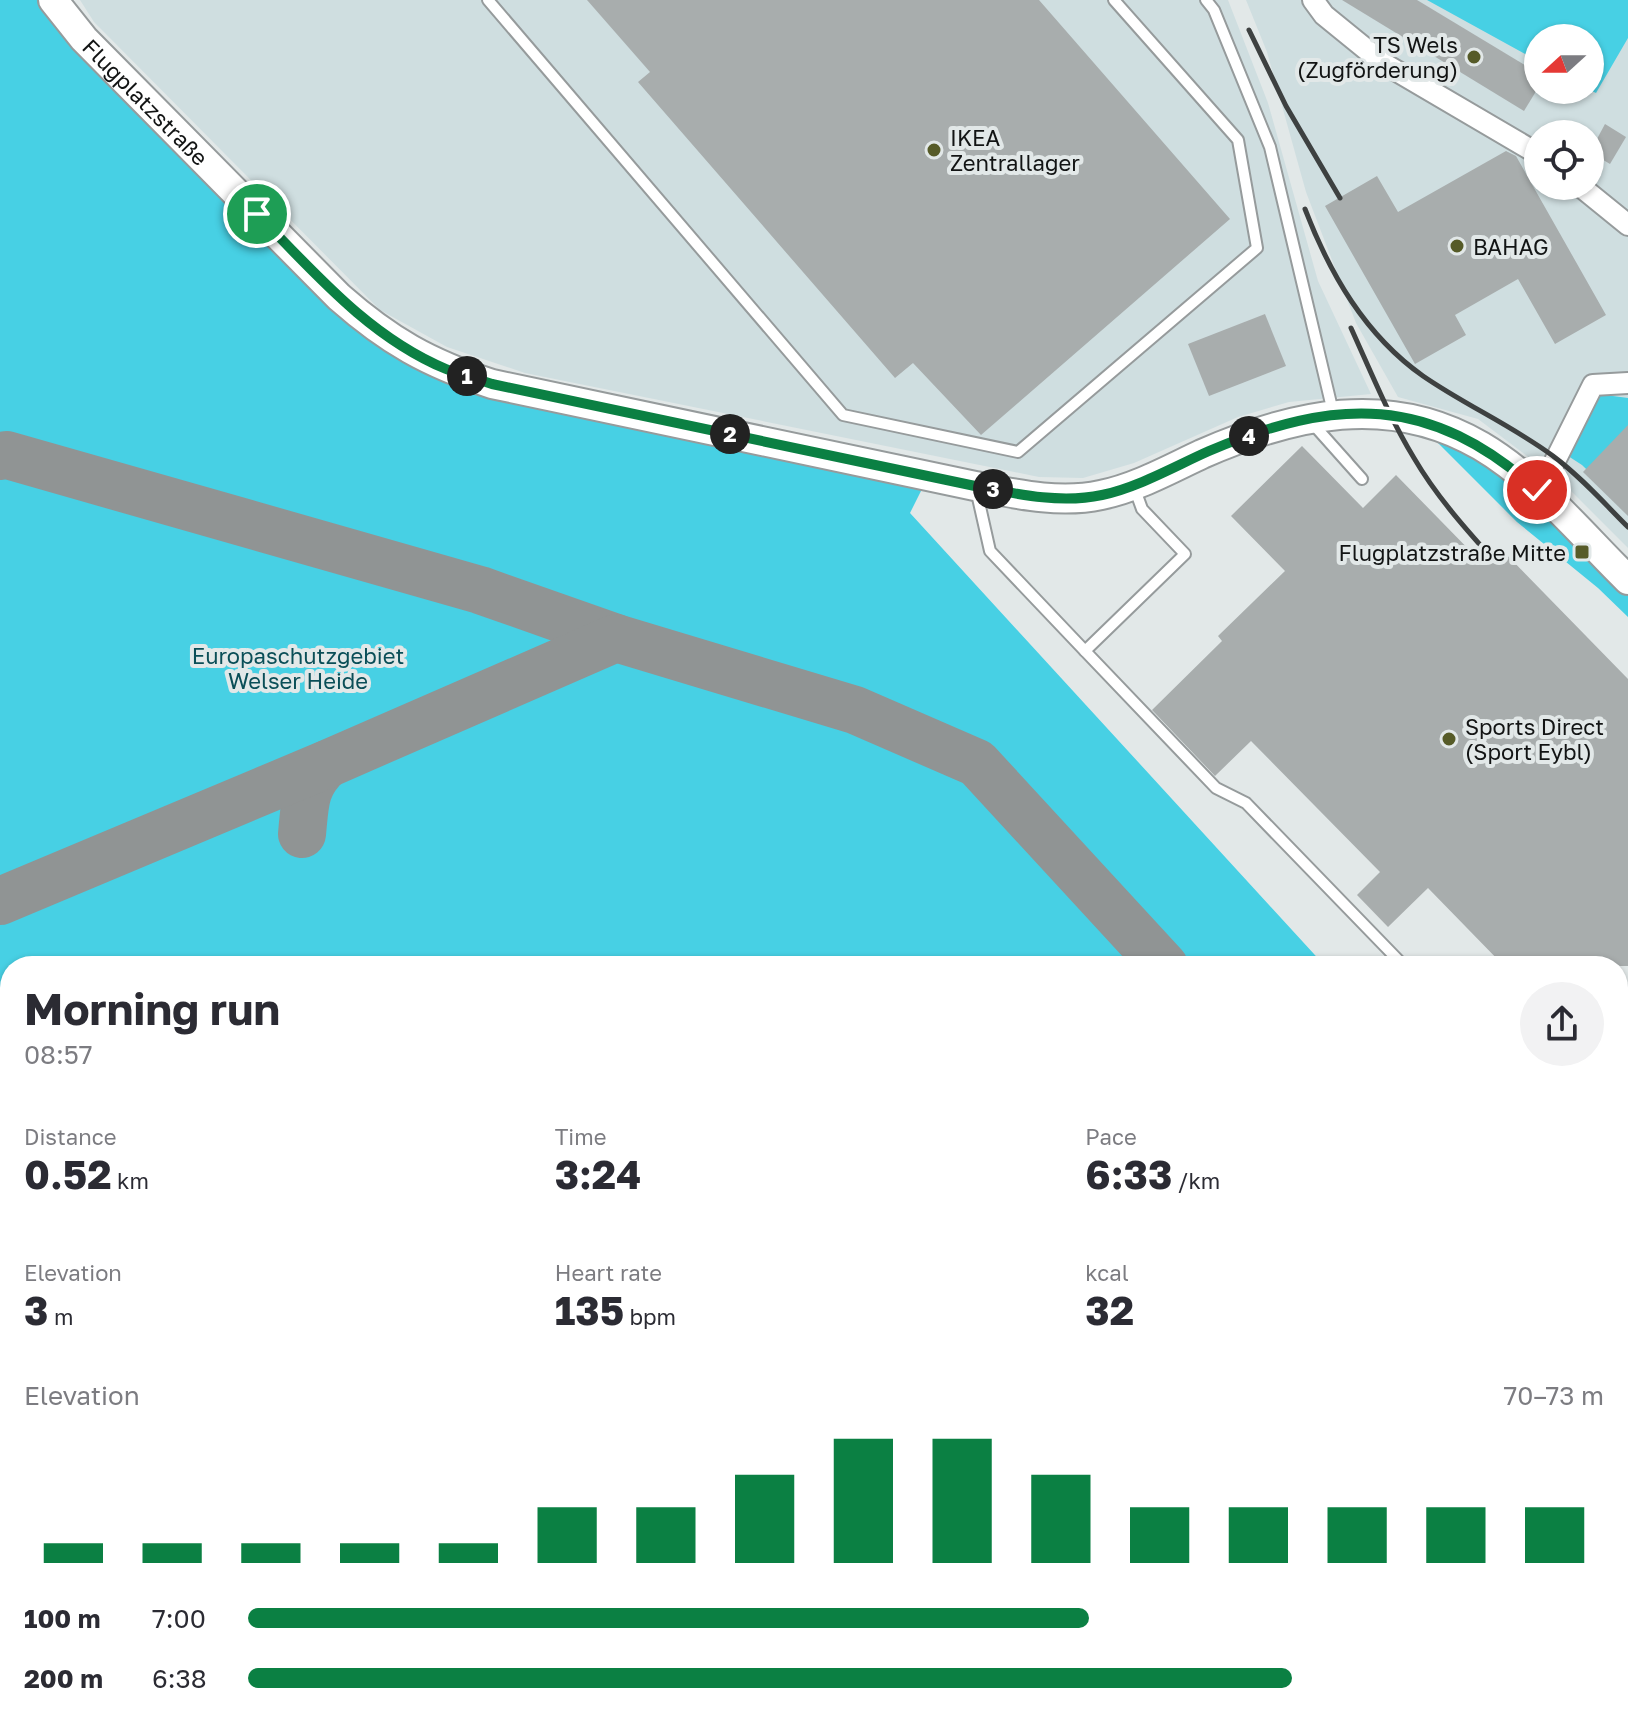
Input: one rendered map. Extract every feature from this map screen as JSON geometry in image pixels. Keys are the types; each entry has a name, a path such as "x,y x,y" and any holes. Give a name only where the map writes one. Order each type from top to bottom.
{"street":[{"name":"Flugplatzstraße","path":"53,0 84,39 339,297 370,325 446,369 492,384 975,486 1029,496 1071,499 1102,495 1133,485 1225,445 1320,416 1404,417 1449,430 1480,445 1510,466 1628,580"},
{"path":"1313,0 1324,15 1383,63 1524,146"},
{"path":"1598,200 1628,224"},
{"path":"1537,490 1548,475 1593,385 1628,383"}],"lane":[{"path":"488,0 843,415 1018,452 1257,248 1238,140 1114,0"},
{"path":"1206,0 1214,10 1270,147 1320,416 1362,479"},
{"path":"1085,651 1185,554 1142,509 1133,485"},
{"path":"975,486 990,551 1216,788 1246,803 1394,956"}],"shaded area":[{"path":"80,0 1228,0 1268,103 1318,281 1371,394 1289,402 1238,417 1134,463 1083,478 1039,477 525,373 447,347 380,310 94,22"},
{"path":"1246,0 1628,0 1628,548 1563,483 1478,419 1398,397 1356,323 1306,192 1267,52"}],"green space":[{"name":"Europaschutzgebiet Welser Heide","path":"0,0 42,0 289,265 374,343 453,384 925,483 910,513 1316,956 0,956"},
{"path":"1427,0 1628,0 1628,38 1604,79 1604,24 1524,24 1524,53"},
{"path":"1598,394 1628,398 1628,510 1582,465 1565,454"},
{"path":"1432,437 1470,454 1510,478 1628,594 1628,617 1598,588 1517,522"}],"building":[{"name":"IKEA Zentrallager","path":"587,0 1039,0 1230,219 981,435 913,363 895,378 638,82 650,72"},
{"name":"TS Wels (Zugförderung)","path":"1342,0 1417,0 1524,65 1524,104 1528,104 1524,111"},
{"path":"1604,126 1626,137 1610,164 1604,160"},
{"name":"BAHAG","path":"1506,151 1516,156 1524,170 1524,200 1541,200 1606,315 1555,344 1518,279 1455,315 1466,335 1415,364 1325,206 1377,176 1398,212"},
{"path":"1265,314 1286,366 1209,396 1188,344"},
{"path":"1628,425 1628,516 1583,472"},
{"name":"Sports Direct (Sport Eybl)","path":"1302,446 1363,508 1396,475 1483,564 1500,548 1628,679 1628,956 1494,956 1428,888 1388,927 1357,895 1380,872 1251,741 1215,776 1152,710 1222,641 1218,636 1285,571 1231,516"}],"taxiway":[{"path":"0,456 7,455 480,590 616,638"},
{"path":"0,901 327,764 616,638 855,710 977,763 1155,956"},
{"path":"302,834 310,788 327,764"}],"railway":[{"path":"1249,30 1286,106 1340,198"},
{"path":"1305,209 1326,257 1352,302 1402,360 1553,456 1628,527"},
{"path":"1351,328 1388,410 1414,458 1440,497 1491,557"}],"place":[{"name":"TS Wels (Zugförderung)","path":"1474,57"},
{"name":"IKEA Zentrallager","path":"934,150"},
{"name":"BAHAG","path":"1457,246"},
{"name":"Flugplatzstraße Mitte","path":"1582,552"},
{"name":"Sports Direct (Sport Eybl)","path":"1449,739"}],"route":[{"path":"257,214 370,325 446,369 492,384 975,486 1029,496 1071,499 1102,495 1133,485 1212,450 1282,424 1333,414 1391,415 1449,430 1480,445 1537,490"}]}
